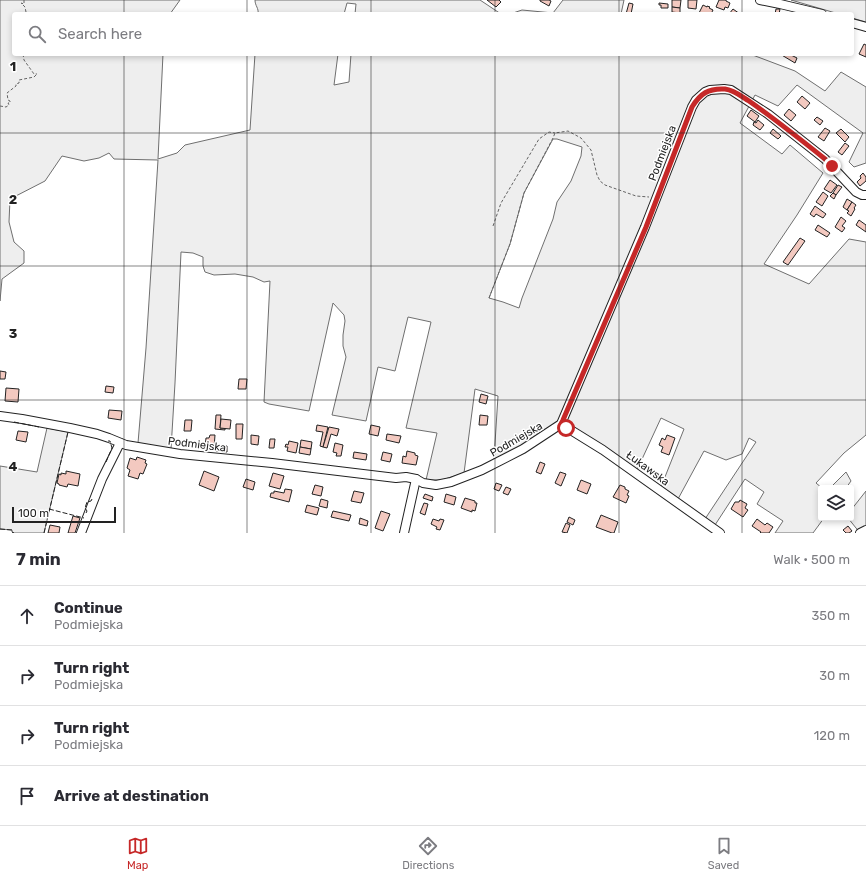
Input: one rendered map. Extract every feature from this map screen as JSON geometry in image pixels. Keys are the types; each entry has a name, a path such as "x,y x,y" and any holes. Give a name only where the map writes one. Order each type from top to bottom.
{"street":[{"path":"760,0 780,2 815,12"},
{"path":"854,24 866,27"},
{"name":"Podmiejska","path":"0,416 97,434 131,446 180,454 416,479 423,483 436,485 452,482 482,470 523,449 561,424 642,234 692,107 696,100 706,92 710,90 731,90 768,114 825,159 852,189 859,194 866,195"},
{"name":"Łukawska","path":"561,424 603,450 720,533"},
{"path":"81,533 102,479 120,443"},
{"path":"404,533 416,479"},
{"path":"860,533 866,530"}],"path":[{"path":"24,0 24,4 22,3 26,12"},
{"path":"0,106 6,108 9,105 8,103 10,103 10,101 8,100 7,93 19,83 19,80 34,77 37,74 34,74 24,60 23,56"},
{"path":"493,226 501,203 540,138 549,132 568,132 581,138 591,150 597,175 600,181 606,185 636,196 657,197"},
{"path":"489,298 510,244 524,193 555,133"}],"shaded area":[{"path":"0,0 180,0 171,12 12,12 12,56 163,56 158,159 177,153 185,145 250,130 255,56 338,56 334,85 349,82 351,56 755,56 795,71 825,91 841,72 866,87 866,163 854,167 849,162 863,133 797,85 778,106 755,95 740,123 782,154 790,145 823,173 764,264 809,284 849,239 866,242 866,435 844,453 816,483 818,485 818,521 822,521 813,533 775,533 783,521 757,504 764,492 745,479 715,525 705,519 756,442 749,438 742,454 726,460 704,451 678,499 661,487 684,429 661,418 637,470 568,424 564,418 507,456 494,459 498,396 475,389 464,473 442,480 426,480 437,433 406,428 431,322 408,317 395,371 378,367 366,421 332,415 346,357 343,346 344,315 333,303 309,411 269,404 264,402 270,281 264,282 253,277 235,274 214,275 205,272 203,257 193,253 181,252 171,449 138,443 146,348 158,160 114,159 109,153 99,158 84,161 62,156 45,181 10,199 9,222 14,242 24,251 24,263 2,279 0,301","holes":["553,139 582,147 581,156 571,181 557,202 553,219 519,308 489,298 510,244 524,193"]},
{"path":"255,0 480,0 498,12 355,12 356,4 347,3 345,12 258,12"},
{"path":"563,0 624,0 621,12 554,12"},
{"path":"791,0 866,0 866,22 854,19 854,12 832,12"},
{"path":"522,10 543,12 516,12"},
{"path":"47,428 68,432 44,533 14,533 12,530 0,529 0,466 37,472"},
{"path":"846,472 851,481 848,485 833,485"},
{"path":"866,491 866,533 860,533 850,521 854,521 854,506"}],"building":[{"path":"487,0 499,0 501,2 496,7"},
{"path":"540,0 549,0 551,1 549,6"},
{"path":"672,0 681,0 680,8 672,7"},
{"path":"688,0 697,0 696,9 688,8"},
{"path":"719,0 726,0 730,3 728,8 725,7 724,10 716,7"},
{"path":"629,3 633,4 631,12 627,12"},
{"path":"659,3 668,4 668,8 661,8"},
{"path":"703,5 710,7 709,8 713,10 712,12 700,12"},
{"path":"672,7 680,8 680,12 672,12"},
{"path":"776,9 780,9 779,12 775,12"},
{"path":"864,44 866,45 866,57 859,54"},
{"path":"783,56 793,56 797,58 795,63"},
{"path":"802,96 810,103 805,109 797,102"},
{"path":"789,109 796,115 791,121 784,115"},
{"path":"751,110 759,116 755,122 747,116"},
{"path":"817,117 823,121 820,125 814,120"},
{"path":"758,120 764,125 760,130 753,125 754,122 756,123"},
{"path":"825,128 830,131 824,141 818,137"},
{"path":"773,129 781,136 778,139 770,133"},
{"path":"841,129 849,137 845,142 836,133"},
{"path":"845,143 849,146 842,155 838,152"},
{"path":"863,173 866,177 866,181 860,186 857,182"},
{"path":"830,180 837,185 831,193 824,189"},
{"path":"838,185 842,187 836,195 833,193"},
{"path":"823,192 828,196 822,206 816,202"},
{"path":"833,193 836,195 834,199 830,196"},
{"path":"847,199 852,202 847,210 843,207"},
{"path":"852,202 856,205 851,216 847,213 849,211 847,210"},
{"path":"815,206 826,214 823,218 816,214 814,217 810,214"},
{"path":"841,217 846,221 842,226 845,228 842,232 835,227"},
{"path":"859,220 866,225 866,232 856,225"},
{"path":"818,225 830,233 827,237 815,230"},
{"path":"800,238 805,241 788,265 783,262"},
{"path":"0,371 6,372 5,379 0,379"},
{"path":"239,379 247,379 246,389 238,389"},
{"path":"106,386 114,387 113,393 105,392"},
{"path":"6,388 19,389 18,402 5,401"},
{"path":"481,394 488,396 486,404 479,402"},
{"path":"109,410 122,411 121,420 108,418"},
{"path":"216,415 221,415 220,428 225,428 225,430 215,429"},
{"path":"480,415 488,416 487,425 479,425"},
{"path":"221,419 231,420 230,429 220,428"},
{"path":"185,420 192,420 191,431 184,431"},
{"path":"236,424 243,424 242,439 236,439"},
{"path":"317,425 328,427 323,447 320,446 323,432 316,431"},
{"path":"371,425 380,427 378,436 369,434"},
{"path":"329,427 339,429 337,436 331,434 327,448 323,447"},
{"path":"18,431 28,432 26,442 16,440"},
{"path":"387,434 401,436 399,443 386,440"},
{"path":"210,435 215,435 214,448 205,447 206,438 209,438"},
{"path":"251,435 259,436 258,445 251,444"},
{"path":"667,435 675,438 669,455 661,452 663,447 659,445 662,438 665,440"},
{"path":"270,439 275,439 274,448 269,448"},
{"path":"301,440 312,442 311,449 300,447"},
{"path":"289,441 298,443 296,453 287,451 288,447 285,447 286,444 288,445"},
{"path":"335,443 343,445 341,456 336,456 337,453 333,452"},
{"path":"216,445 227,446 227,452 216,451"},
{"path":"300,447 311,449 310,455 299,453"},
{"path":"407,451 415,453 415,455 418,456 416,465 402,463 403,456 406,457"},
{"path":"354,452 367,454 366,460 353,458"},
{"path":"383,452 392,454 390,462 381,460"},
{"path":"137,457 146,460 145,463 147,464 143,474 140,473 138,479 128,476 130,470 127,468 130,458 136,460"},
{"path":"540,462 545,464 541,474 536,472"},
{"path":"66,471 80,474 78,486 68,484 67,487 57,483 59,474 66,474"},
{"path":"204,471 219,477 214,491 199,485"},
{"path":"560,472 566,474 561,486 555,483"},
{"path":"273,473 284,476 280,489 269,486"},
{"path":"246,479 255,482 253,490 243,487"},
{"path":"581,480 591,484 587,494 577,490"},
{"path":"496,483 502,485 499,491 494,489"},
{"path":"315,485 323,487 321,496 312,494"},
{"path":"620,485 629,491 627,495 629,496 626,503 613,497"},
{"path":"506,487 511,489 508,495 503,493"},
{"path":"285,489 292,490 289,502 270,497 271,493 274,493 274,491 284,493"},
{"path":"354,491 364,493 361,503 351,501"},
{"path":"425,494 433,497 432,501 423,498"},
{"path":"446,494 456,497 454,505 444,502"},
{"path":"465,498 477,503 475,511 472,510 472,512 461,508"},
{"path":"321,499 328,501 327,508 319,506"},
{"path":"740,500 747,504 745,508 748,510 743,517 731,509 735,502 739,502"},
{"path":"424,503 428,504 425,515 420,513"},
{"path":"307,505 319,508 317,515 305,512"},
{"path":"333,511 351,515 349,521 331,517"},
{"path":"381,511 390,514 383,531 375,528"},
{"path":"601,515 618,522 614,533 596,527"},
{"path":"73,516 80,518 75,533 68,533"},
{"path":"569,517 575,520 573,525 567,522"},
{"path":"360,518 368,521 367,526 359,524"},
{"path":"433,519 439,521 440,519 444,520 440,530 436,529 437,527 431,524"},
{"path":"757,519 765,525 767,523 773,527 769,533 760,533 761,532 752,526"},
{"path":"566,523 570,525 567,533 562,532"},
{"path":"50,525 60,527 59,533 48,533"},
{"path":"848,526 852,531 846,533 843,530"}],"fence":[{"path":"14,422 39,427"},
{"path":"44,533 68,432"},
{"path":"106,462 112,448 110,441 108,441"},
{"path":"86,513 87,511 85,508 87,502 91,501 92,499"},
{"path":"49,509 84,518"},
{"path":"0,529 12,530 14,533"}],"route":[{"path":"566,428 561,424 646,227 692,107 700,96 710,90 731,90 768,114 832,166"}]}
